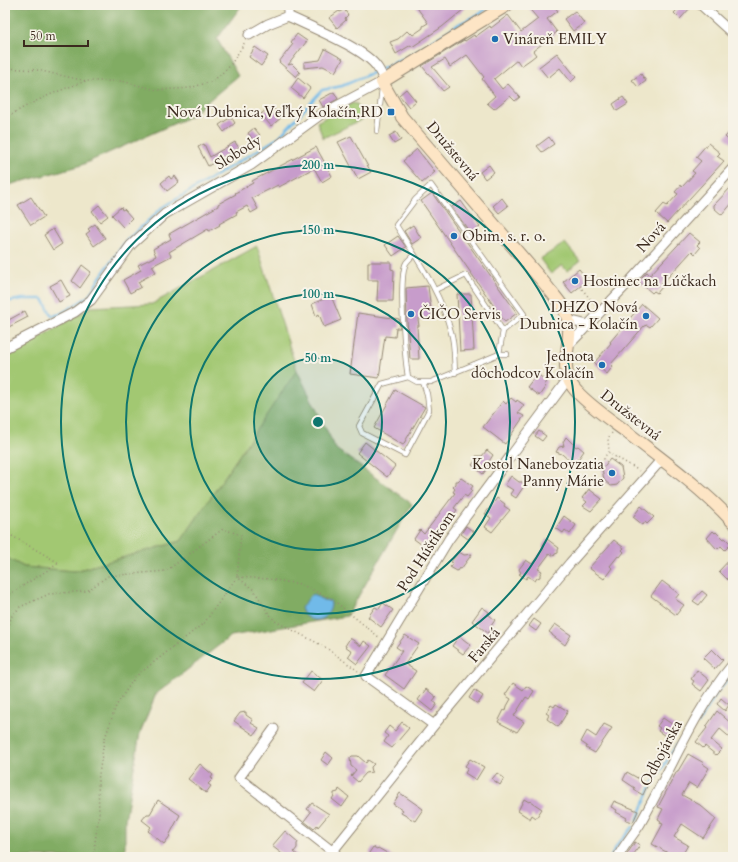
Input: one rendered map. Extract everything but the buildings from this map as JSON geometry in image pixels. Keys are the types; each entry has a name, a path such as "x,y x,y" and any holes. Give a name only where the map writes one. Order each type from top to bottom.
{"street":[{"path":"249,35 268,24 288,16 288,5"},
{"name":"Slobody","path":"5,348 75,312 90,300 131,245 165,214 251,165 320,115 381,76 507,5"},
{"path":"701,5 733,34"},
{"name":"Družstevná","path":"288,16 349,46 369,58 381,76 402,117 545,284 565,310 569,331 565,359 565,370 568,379 580,394 723,511 733,522"},
{"name":"Nová","path":"567,347 733,168"},
{"path":"568,320 588,324"},
{"name":"Pod Húštikom","path":"366,676 449,538 568,379"},
{"name":"Farská","path":"274,729 239,778 330,854 434,725 570,563 662,460"},
{"name":"Odbojárska","path":"618,857 639,825 687,732 720,680 733,664"},
{"path":"366,676 434,725"}],"lane":[{"path":"378,131 381,76"},
{"path":"455,373 452,333 435,290 396,225 415,200 431,185 524,314 503,331 499,354"},
{"path":"408,377 402,285 406,264 414,254"},
{"path":"435,290 466,275 503,331"},
{"path":"423,382 427,394 429,410 405,455 362,433 359,426 382,384 408,377 418,382 423,382 431,382 499,354 507,354"}],"path":[{"path":"5,68 38,70 86,81 122,81 157,90 190,88 213,81 230,66 249,35"},
{"path":"5,119 19,109 50,94 86,81"},
{"path":"582,289 601,312"},
{"path":"613,431 608,438 610,453 627,462 647,477"},
{"path":"608,462 604,459 606,455 610,453"},
{"path":"614,461 616,457"},
{"path":"5,635 8,631 11,617 20,607 49,594 87,591 108,576 166,571 223,529 241,536 237,578 204,623 134,677 116,706 104,741 98,781 99,813 93,857"},
{"path":"5,532 59,563 5,597"},
{"path":"237,578 269,579 300,584 332,599 386,643"},
{"path":"237,578 254,590 275,621 325,647 366,676"}],"green space":[{"path":"5,5 242,5 217,39 238,76 189,117 79,166 5,186"},
{"path":"352,103 357,104 363,119 323,138 317,122"},
{"path":"565,243 580,261 567,271 562,265 551,274 540,259"},
{"path":"257,246 297,370 181,541 75,571 24,567 5,557 5,358 91,307 152,304"},
{"path":"297,370 336,449 412,504 347,616 231,636 156,694 140,733 125,820 125,857 5,857 5,557 24,567 75,571 181,541"}],"water":[{"path":"312,594 323,600 330,601 331,603 327,614 318,620 308,618 301,608"}],"waterway":[{"path":"5,302 23,299 43,299 52,316 60,314 89,296 101,276 126,241 162,208 278,138 322,90 342,86 410,56 459,24 480,14 491,5"},
{"path":"719,690 731,674"},
{"path":"698,724 716,694"},
{"path":"637,821 651,786 678,743"},
{"path":"611,857 617,845 633,827"}],"place":[{"name":"Vináreň EMILY","path":"495,39"},
{"name":"Nová Dubnica,Veľký Kolačín,RD","path":"391,112"},
{"name":"Obim, s. r. o.","path":"454,236"},
{"name":"Hostinec na Lúčkach","path":"575,281"},
{"name":"ČIČO Servis","path":"411,314"},
{"name":"DHZO Nová Dubnica - Kolačín","path":"646,316"},
{"name":"Jednota dôchodcov Kolačín","path":"602,365"},
{"name":"Kostol Nanebovzatia Panny Márie","path":"612,473"}]}
